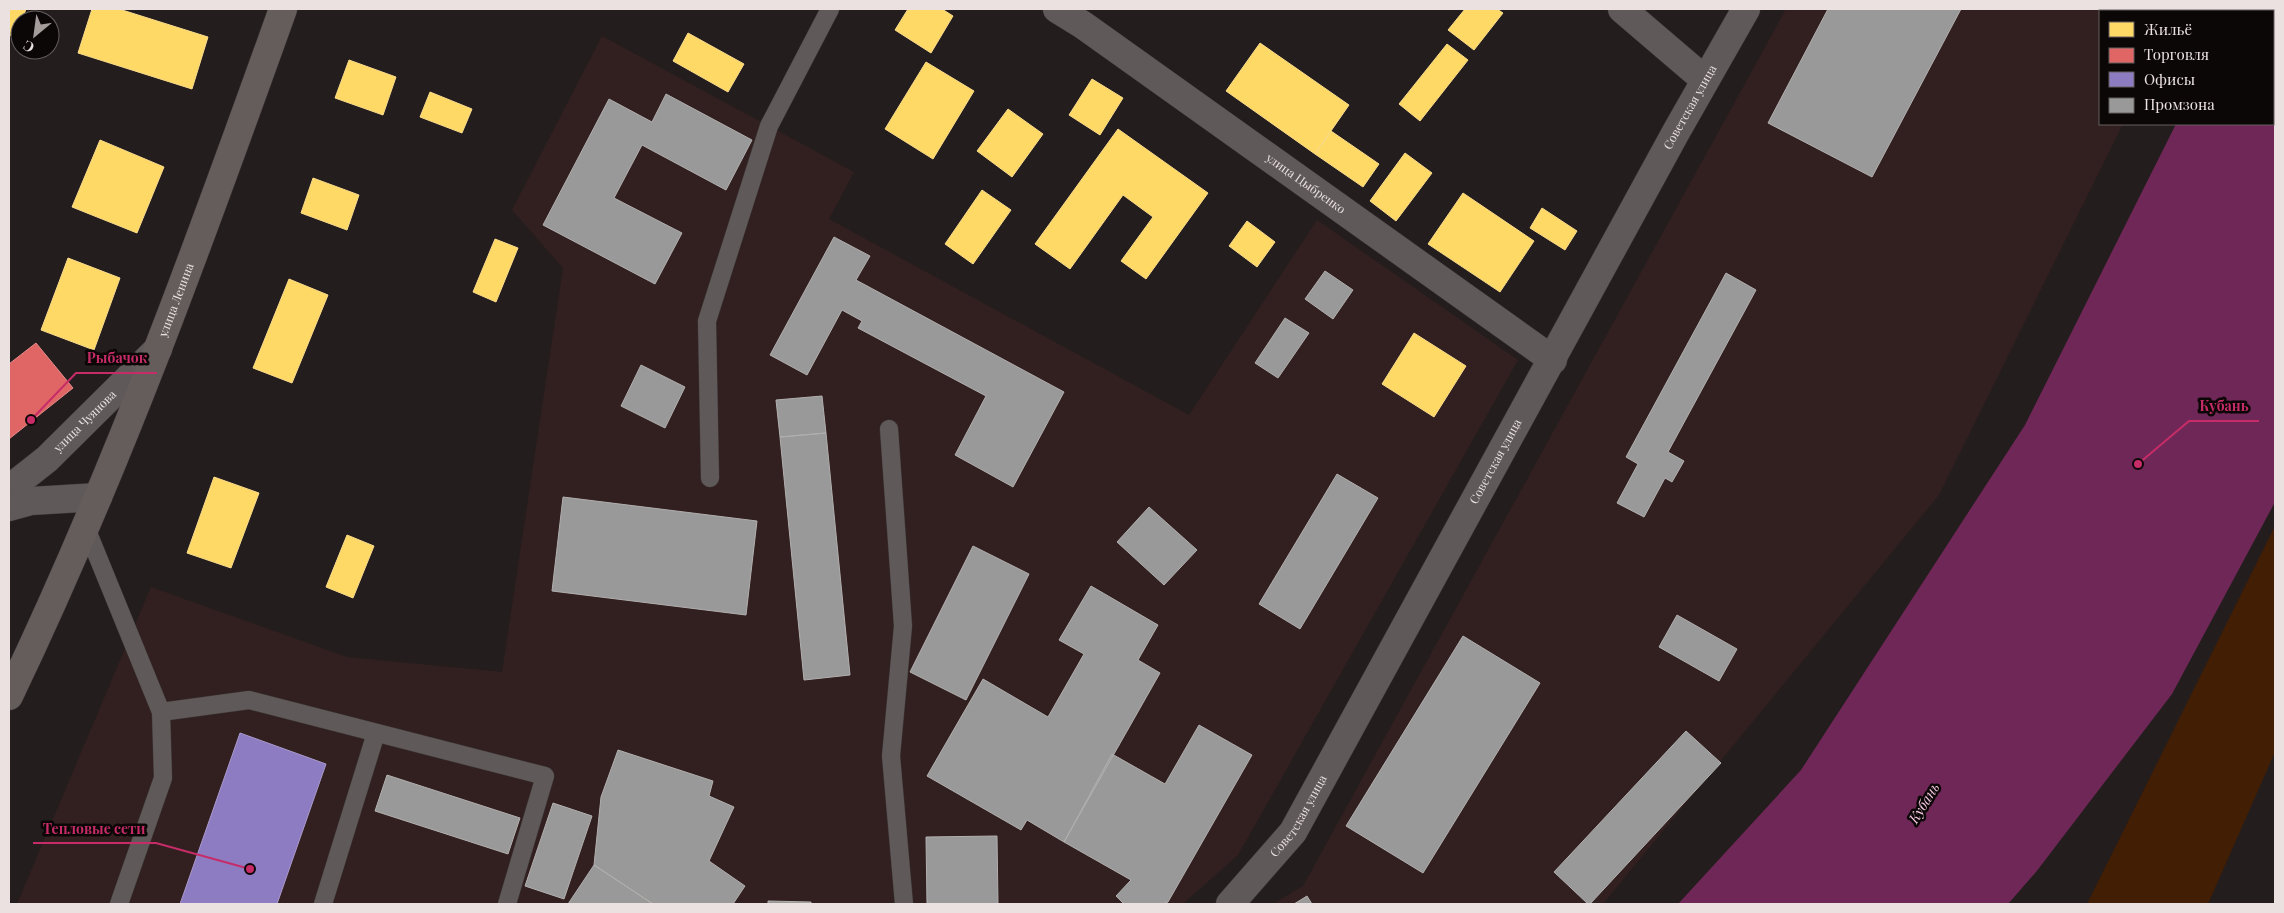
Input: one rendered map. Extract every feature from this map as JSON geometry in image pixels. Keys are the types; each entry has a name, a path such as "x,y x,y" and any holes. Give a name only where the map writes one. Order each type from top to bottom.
{"main road":[{"name":"улица Ленина","path":"9,696 86,528 181,292 282,9"}],"street":[{"name":"улица Цыбренко","path":"1057,9 1083,25 1552,360"},
{"path":"1622,9 1705,80"},
{"name":"Советская улица","path":"1230,904 1293,832 1705,80 1746,9"},
{"name":"улица Чуянова","path":"9,489 46,459 158,348"},
{"path":"9,507 32,501 98,497"}],"lane":[{"path":"710,478 707,321 769,126 830,9"},
{"path":"889,429 903,626 891,756 904,904"},
{"path":"86,528 161,712 162,778 119,904"},
{"path":"161,712 249,700 545,776 508,904"},
{"path":"323,904 376,733"}],"shaded area":[{"path":"1786,9 2180,9 2099,10 2099,125 2123,125 1939,495 1603,904 1273,904 1303,886"},
{"path":"602,36 854,172 829,219 1189,415 1317,220 1518,360 1238,855 1183,904 17,904 151,587 347,657 502,672 563,268 512,210"},
{"path":"2275,526 2275,752 2208,904 2087,904"}],"water":[{"name":"Кубань","path":"2275,9 2275,502 2172,694 2036,872 2008,904 1678,904 1801,770 2025,425 2175,125 2274,125 2274,10 2234,10"}],"building: Жильё":[{"path":"9,9 26,9 10,10 9,35"},
{"path":"92,9 119,9 208,37 192,89 78,53"},
{"path":"908,9 942,9 953,16 931,53 895,30"},
{"path":"1465,9 1497,9 1503,13 1474,50 1448,30"},
{"path":"688,33 744,64 728,92 673,61"},
{"path":"1260,43 1349,105 1315,154 1226,91"},
{"path":"1447,44 1468,60 1420,121 1399,104"},
{"path":"349,60 396,77 383,115 335,98"},
{"path":"926,62 974,91 933,159 885,129"},
{"path":"1092,79 1123,98 1100,135 1069,115"},
{"path":"430,92 472,109 462,133 420,117"},
{"path":"1008,109 1043,134 1012,177 977,151"},
{"path":"1118,129 1208,193 1146,279 1121,261 1153,217 1123,195 1070,269 1035,244"},
{"path":"1331,131 1379,164 1363,187 1315,154"},
{"path":"100,140 164,167 137,233 72,207"},
{"path":"1405,153 1432,173 1396,221 1370,201"},
{"path":"313,178 359,195 347,230 301,213"},
{"path":"982,190 1011,210 973,264 945,244"},
{"path":"1463,193 1534,241 1500,292 1428,244"},
{"path":"1542,208 1577,231 1565,250 1530,228"},
{"path":"1247,221 1275,242 1257,267 1229,246"},
{"path":"495,239 518,248 496,302 473,292"},
{"path":"68,258 120,278 94,350 41,330"},
{"path":"289,279 328,295 292,383 253,368"},
{"path":"1414,333 1466,366 1434,417 1382,384"},
{"path":"214,477 259,493 231,568 187,553"},
{"path":"347,535 374,546 353,598 326,587"}],"building: Торговля":[{"path":"36,343 73,388 9,439 9,364"}],"building: Офисы":[{"path":"240,733 326,764 277,904 180,904"}],"building: Промзона":[{"path":"1828,9 1961,9 1872,177 1768,123"},
{"path":"666,94 752,140 726,190 642,145 614,198 682,233 655,284 543,225 609,99 652,122"},
{"path":"834,237 870,256 856,280 1064,392 1013,487 955,455 986,396 858,328 862,321 842,310 807,375 770,355"},
{"path":"1325,271 1353,290 1333,319 1305,299"},
{"path":"1726,273 1756,290 1668,452 1684,461 1672,482 1665,478 1644,517 1617,503 1638,464 1626,457"},
{"path":"1285,318 1309,333 1278,378 1255,363"},
{"path":"641,365 685,387 665,428 621,406"},
{"path":"822,396 826,433 780,437 776,400"},
{"path":"826,433 850,675 804,680 780,437"},
{"path":"1337,474 1378,498 1300,629 1259,604"},
{"path":"563,497 757,521 746,615 552,591"},
{"path":"1149,507 1197,550 1164,585 1117,542"},
{"path":"973,546 1029,574 966,700 910,672"},
{"path":"1091,586 1158,625 1138,660 1160,673 1064,842 1027,820 1021,830 927,776 983,679 1048,717 1084,654 1059,640"},
{"path":"1677,615 1737,649 1719,681 1659,647"},
{"path":"1463,636 1540,683 1423,873 1346,826"},
{"path":"1199,725 1252,755 1168,902 1163,904 1124,904 1116,896 1131,880 1064,842 1112,754 1165,784"},
{"path":"1686,731 1721,763 1588,904 1554,872"},
{"path":"618,750 713,781 709,796 734,807 709,861 745,886 733,904 653,904 594,865 601,797"},
{"path":"387,775 520,818 508,854 375,811"},
{"path":"553,803 592,816 564,899 525,886"},
{"path":"997,836 998,904 927,904 926,837"},
{"path":"594,865 653,904 568,904"},
{"path":"1307,896 1312,904 1294,904"},
{"path":"768,901 811,902 811,904 768,904"}],"place":[{"name":"Рыбачок","path":"31,420"},
{"name":"Кубань","path":"2138,464"},
{"name":"Тепловые сети","path":"250,869"}]}
